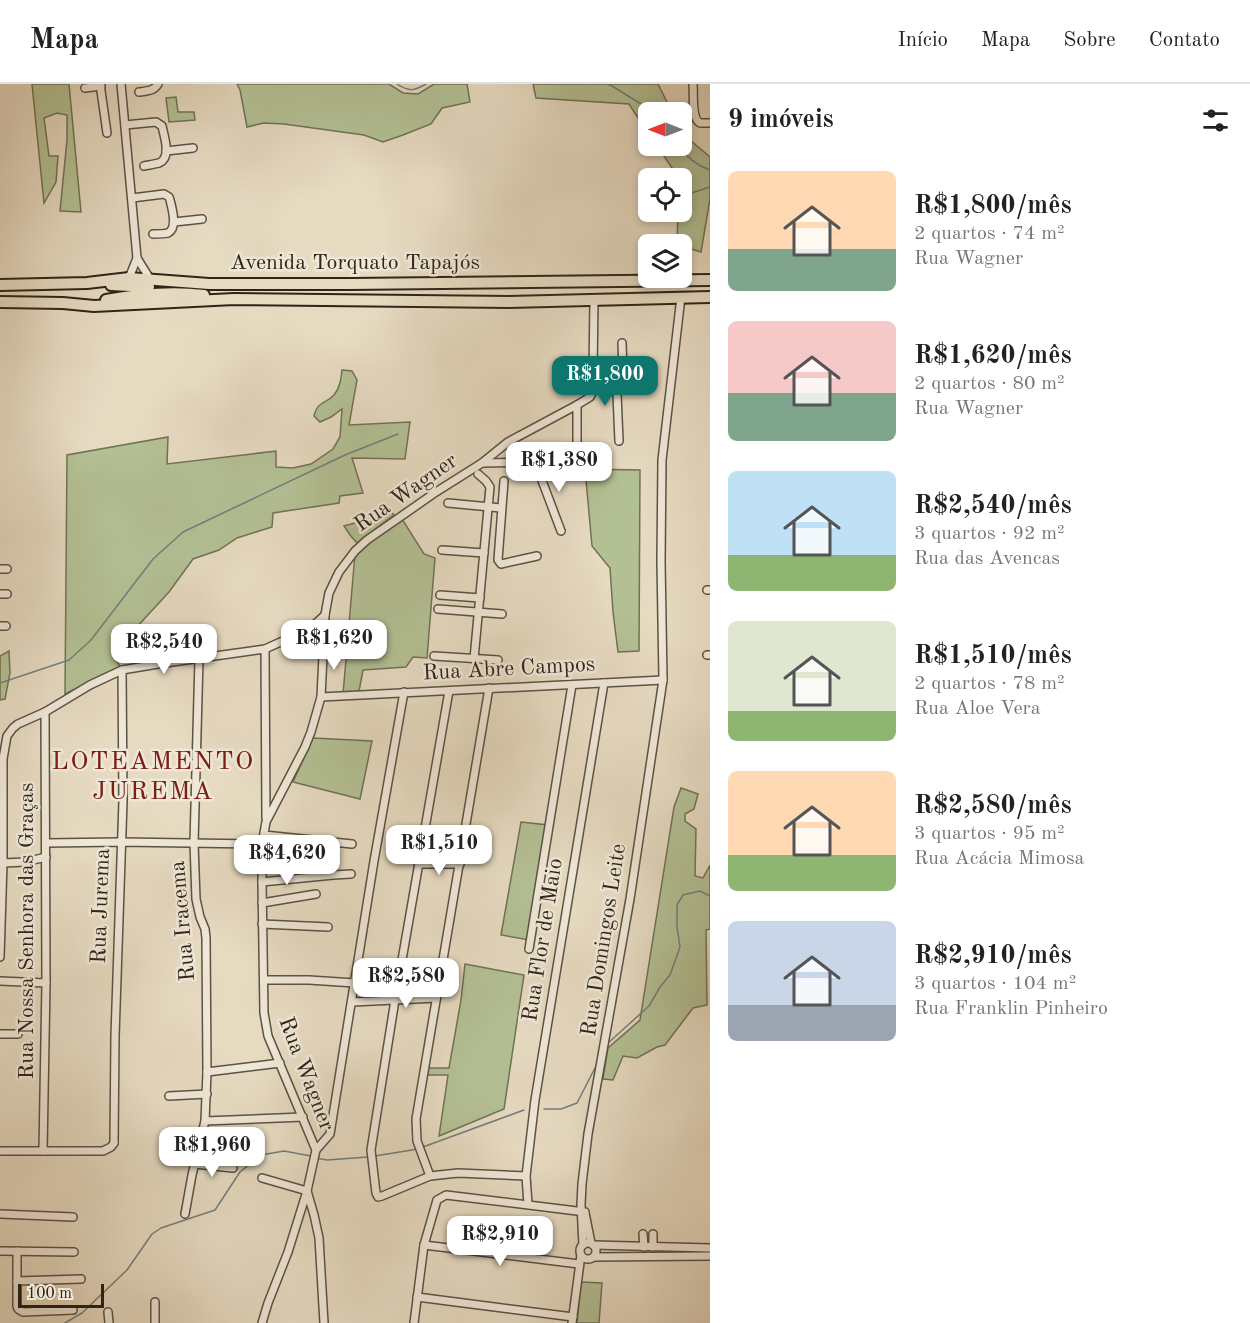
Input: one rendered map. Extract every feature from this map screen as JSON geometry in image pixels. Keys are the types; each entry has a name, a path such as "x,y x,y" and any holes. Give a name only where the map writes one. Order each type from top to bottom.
{"highway":[{"name":"Avenida Torquato Tapajós","path":"0,285 87,283 129,278 209,284 710,279"},
{"path":"87,283 166,288 209,284"},
{"name":"Avenida Torquato Tapajós","path":"0,302 94,306 234,299 498,302 710,297"}],"street":[{"path":"121,84 137,258 129,278"},
{"path":"139,92 152,90 158,84"},
{"path":"693,84 694,116 700,123 710,123"},
{"path":"85,88 100,85 107,133"},
{"path":"125,125 145,122 159,123 162,126 165,157 163,161 144,166"},
{"path":"166,151 194,147"},
{"path":"132,198 166,195 170,200 173,228 170,231 153,234"},
{"path":"174,222 202,219"},
{"path":"137,258 150,279"},
{"name":"Rua Domingos Leite","path":"589,1244 583,1209 582,1184 588,1134 603,1061 630,899 663,680 662,459 681,297"},
{"name":"Rua Wagner","path":"324,1323 318,1238 307,1191 316,1152 265,1026 262,844 266,822 311,732 321,697 325,615 329,593 339,572 355,551 413,507 482,463 508,442 586,400 592,393 594,300"},
{"path":"593,372 623,371 622,343"},
{"path":"616,371 619,441"},
{"path":"482,463 535,462 577,465 577,405"},
{"path":"535,462 561,531"},
{"path":"474,658 490,487 478,474"},
{"path":"504,481 498,561 501,564 537,556"},
{"path":"448,503 501,508"},
{"path":"442,550 484,553"},
{"path":"440,596 480,598"},
{"path":"438,609 502,614"},
{"path":"0,957 3,863 1,759 7,736 13,728 122,670 265,649 305,631 325,615"},
{"path":"265,649 266,822"},
{"path":"434,656 498,660"},
{"name":"Rua Iracema","path":"185,1214 205,1121 207,1094 206,938 196,899 194,843 199,659"},
{"name":"Rua Jurema","path":"44,1151 104,1151 117,1143 115,1036 123,801 122,670"},
{"name":"Rua Abre Campos","path":"321,697 663,680"},
{"name":"Rua Flor de Maio","path":"528,1204 526,1176 533,1112 604,683"},
{"path":"529,949 572,685"},
{"path":"430,1176 417,1141 416,1119 489,688"},
{"path":"448,691 371,1150 376,1193 378,1197 382,1196 430,1176 458,1173 526,1176"},
{"path":"316,1152 330,1134 404,692"},
{"name":"Rua Nossa Senhora das Graças","path":"44,1151 45,711"},
{"path":"264,835 351,844"},
{"path":"46,843 262,844"},
{"path":"3,863 46,857"},
{"path":"419,864 460,864"},
{"path":"262,882 351,874"},
{"path":"262,903 316,894"},
{"path":"262,924 328,927"},
{"path":"264,980 355,983"},
{"path":"0,981 46,983"},
{"path":"352,1002 436,998"},
{"path":"0,1034 18,1034"},
{"path":"207,1072 280,1063"},
{"path":"169,1096 207,1094"},
{"path":"205,1121 303,1117"},
{"path":"0,1151 44,1151"},
{"path":"195,1164 233,1168"},
{"path":"262,1178 307,1191 262,1323"},
{"path":"414,1323 424,1245 437,1200 446,1195 583,1209"},
{"path":"0,1214 73,1217"},
{"path":"643,1234 644,1247"},
{"path":"654,1234 654,1247"},
{"path":"417,1297 573,1320 580,1249 589,1244 710,1248"},
{"path":"578,1279 596,1252 589,1244"},
{"path":"424,1245 579,1264"},
{"path":"0,1251 74,1252"},
{"path":"17,1251 17,1306 20,1311 73,1310"},
{"path":"581,1255 585,1259 710,1256"},
{"path":"17,1281 81,1279"},
{"path":"154,1323 155,1302"},
{"path":"108,1312 109,1323"}],"green space":[{"path":"32,84 69,84 81,212 60,211 67,140 67,115 57,113 44,118 49,156 58,156 56,182 44,203"},
{"path":"237,84 389,84 403,93 418,94 434,84 467,84 470,102 442,108 431,124 383,142 364,135 284,124 264,123 247,127"},
{"path":"533,84 658,84 667,102 638,102 638,118 629,104 536,98"},
{"path":"176,97 178,112 194,112 195,120 169,122 166,98"},
{"path":"692,142 710,157 710,199 701,252 692,249 692,234 677,234 678,222 692,222 692,168 672,168 664,156 692,156"},
{"path":"342,370 352,371 357,380 349,425 410,422 405,459 352,458 363,493 340,496 339,503 273,513 272,527 237,538 219,550 193,559 169,592 113,653 120,667 65,694 67,455 168,437 167,464 276,451 276,467 293,468 311,464 333,449 340,437 342,409 320,422 314,416 320,405 336,392"},
{"path":"585,469 640,470 639,651 618,652 610,568 592,546"},
{"path":"386,507 394,515 357,543 344,526 381,516 379,509"},
{"path":"402,519 424,554 435,558 427,658 413,657 406,667 363,670 359,691 343,694 355,554 364,544"},
{"path":"9,651 10,673 5,699 0,700 0,656"},
{"path":"313,738 372,741 360,799 293,782"},
{"path":"681,788 698,794 694,809 685,814 685,821 696,829 695,876 703,878 710,865 710,929 706,930 707,1005 693,1008 665,1045 637,1058 623,1056 613,1080 603,1079 608,1048 640,1020 674,807"},
{"path":"521,822 548,825 529,940 501,935"},
{"path":"465,964 524,975 504,1109 439,1136 448,1075 423,1075 424,1068 449,1068"},
{"path":"581,1282 602,1283 599,1323 577,1323"}],"waterway":[{"path":"397,84 412,90 426,84"},
{"path":"606,84 638,102"},
{"path":"687,156 710,170"},
{"path":"692,193 710,187"},
{"path":"0,683 69,660 91,640 153,559 183,532 345,455 398,434"},
{"path":"607,1044 649,1006 670,975 680,947 677,905 683,895 700,891 710,896"},
{"path":"544,1109 561,1109 577,1103 597,1064"},
{"path":"423,1147 524,1110"},
{"path":"375,1156 418,1149"},
{"path":"65,1323 82,1313 127,1270 152,1234 161,1228 215,1210 240,1172 261,1155 284,1151 311,1156"},
{"path":"316,1158 327,1160 368,1157"}],"district":[{"name":"LOTEAMENTO JUREMA","path":"153,777"}]}
